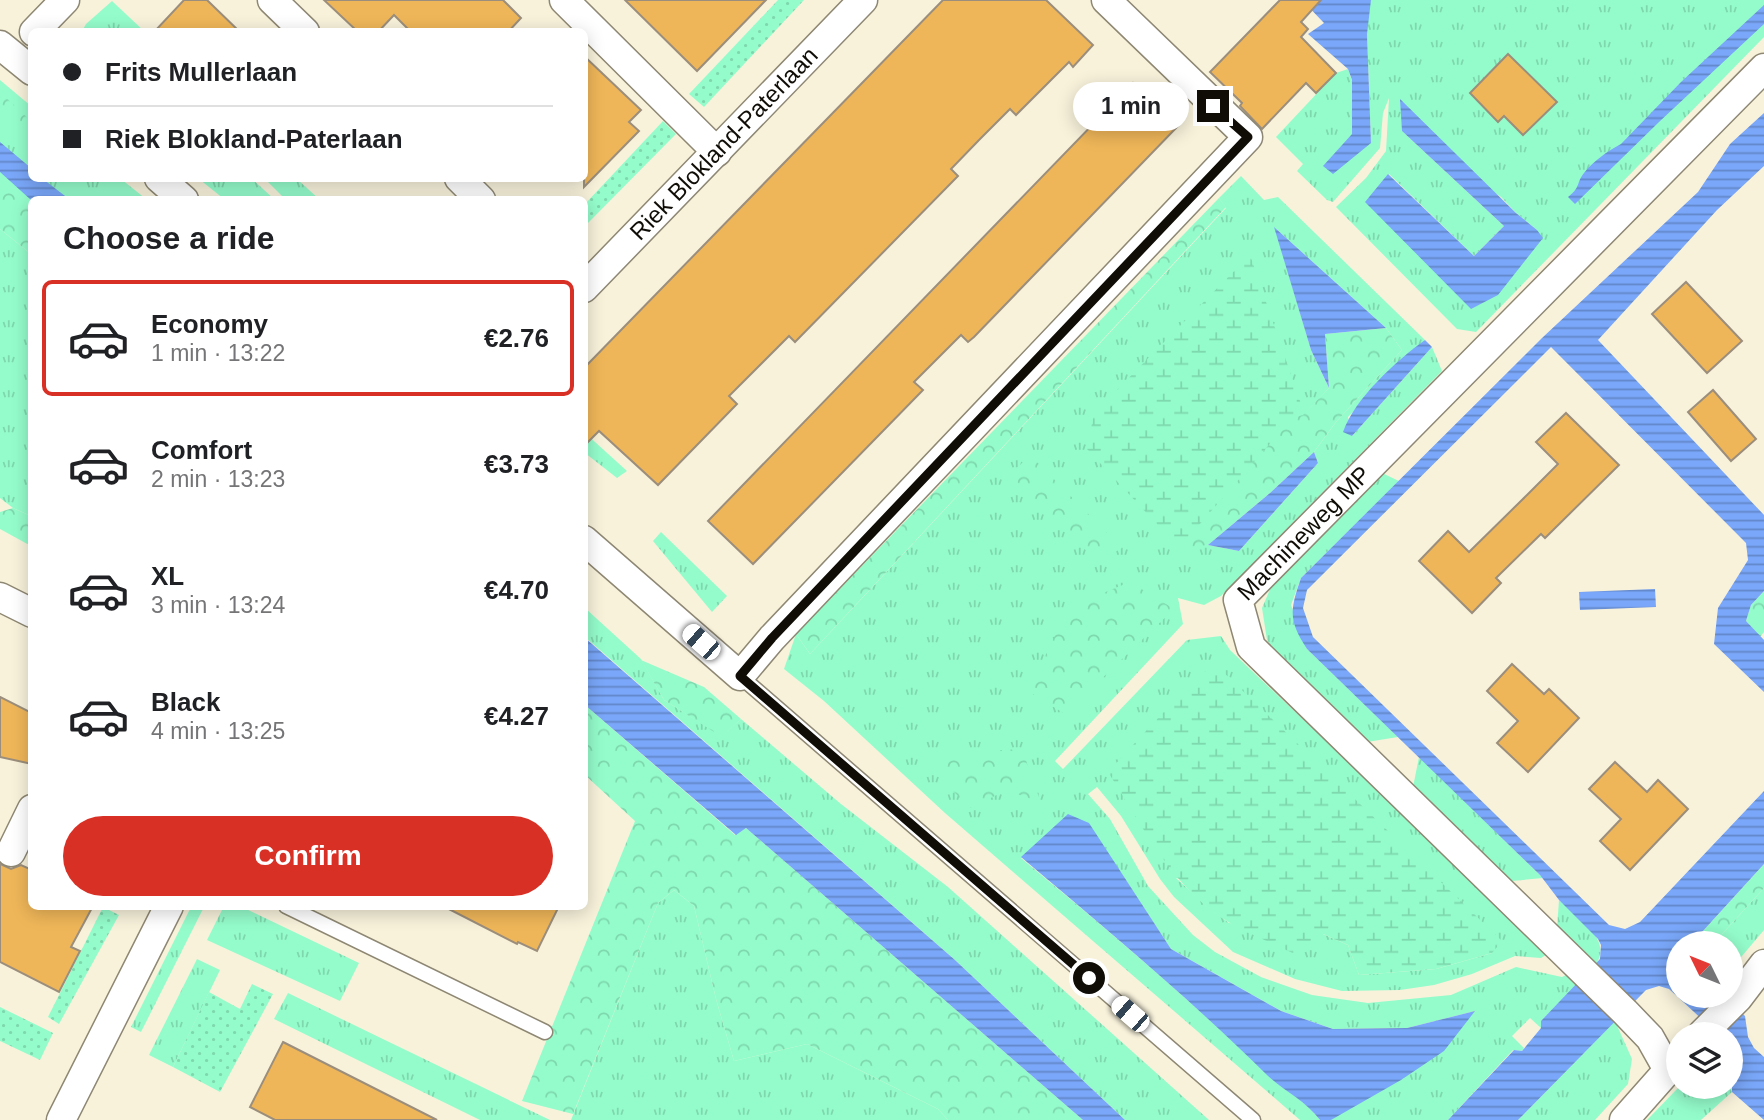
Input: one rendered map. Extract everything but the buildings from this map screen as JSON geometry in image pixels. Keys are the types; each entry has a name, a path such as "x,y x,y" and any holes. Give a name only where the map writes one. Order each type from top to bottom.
{"street":[{"path":"38,28 65,0"},
{"path":"272,0 301,28"},
{"path":"564,0 717,152"},
{"name":"Riek Blokland-Paterlaan","path":"588,284 863,0"},
{"path":"588,543 740,676 772,638 984,413 1248,137 1107,0"},
{"path":"14,57 28,39"},
{"name":"Machineweg MP","path":"1666,1057 1587,973 1251,647 1238,600 1764,68"},
{"path":"164,182 179,196"},
{"path":"463,182 477,196"},
{"path":"0,597 28,611"},
{"path":"11,852 28,817"},
{"path":"61,1120 167,910"},
{"path":"1714,1022 1738,998 1764,964"},
{"path":"1624,1120 1666,1073"}],"lane":[{"path":"740,676 1253,1120"},
{"path":"294,910 545,1032"}],"green space":[{"path":"778,0 804,0 704,107 689,94"},
{"path":"1331,0 1764,0 1764,37 1476,332 1457,329 1336,207 1366,178 1386,151 1389,98 1383,113 1380,148 1333,202 1327,200 1297,171 1303,164 1276,137 1336,73 1348,69 1352,81 1352,134 1371,143 1367,34","holes":["1402,131 1501,197 1537,230 1471,308 1366,202 1389,174 1474,256 1504,226"]},
{"path":"112,1 141,28 84,28"},
{"path":"0,80 28,103 28,176 0,153"},
{"path":"0,92 28,118 28,141 0,119"},
{"path":"663,121 676,134 588,223 588,201"},
{"path":"0,153 29,196 28,252 0,229"},
{"path":"1241,176 1264,200 1278,197 1425,340 1348,417 1352,436 1432,347 1442,371 1221,596 1204,605 1178,598 1183,624 1055,761 1063,769 1187,640 1221,636 1230,650 1549,953 1541,958 1515,956 1472,974 1434,985 1400,990 1342,991 1295,979 1233,952 1174,897 1121,816 1097,787 1088,794 1110,819 1148,886 1193,935 1215,952 1261,977 1312,995 1368,1003 1451,995 1516,967 1562,977 1568,974 1578,985 1541,1021 1541,1028 1530,1018 1512,1036 1524,1048 1522,1051 1513,1050 1448,1120 1330,1120 1475,1011 1407,1028 1333,1029 1281,1011 1171,949 1089,824 1021,858 1208,1018 1320,1120 1300,1120 945,813 824,701 784,669 796,634 810,654 1226,208 1219,198","holes":["1275,228 1386,328 1402,350 1336,422 1314,452 1318,463 1239,551 1208,545 1239,432 1303,416 1329,388 1311,350","1176,878 1492,953 1436,969 1359,975 1348,945 1323,934 1229,923"]},
{"path":"35,182 125,182 142,196 51,196"},
{"path":"203,182 255,182 271,196 220,196"},
{"path":"268,182 300,182 316,196 282,196"},
{"path":"1219,198 1226,207 810,654 796,634"},
{"path":"0,229 28,252 28,515 0,498"},
{"path":"1250,255 1302,407 1179,548 1087,449 1094,413"},
{"path":"1386,328 1402,350 1336,422 1314,452 1208,545 1179,548 1186,481 1239,432 1303,415 1329,388 1325,334"},
{"path":"588,436 627,471 617,478 588,455"},
{"path":"1030,455 1122,548 1098,562 1010,475"},
{"path":"1382,473 1399,481 1301,578 1291,605 1307,649 1398,737 1367,742 1290,670 1267,640 1262,608 1274,580"},
{"path":"13,508 28,515 28,544 0,529 0,512"},
{"path":"661,532 727,596 712,612 653,541"},
{"path":"1130,582 1174,609 1065,714 1028,691 1069,607"},
{"path":"1764,591 1764,632 1760,637 1746,621 1751,605"},
{"path":"588,611 641,659 664,700 722,736 741,719 841,804 948,887 1209,1120 1125,1120 955,960 588,640"},
{"path":"641,660 704,687 741,719 722,737 664,700"},
{"path":"1216,665 1502,941 1492,953 1436,969 1359,975 1348,945 1323,934 1299,956 1230,923 1192,893 1160,855 1108,772 1197,676"},
{"path":"588,708 735,835 746,828 1083,1120 948,1120 938,1109 807,1044 734,1061 694,906 674,890 658,903 573,1114 522,1101 635,821 588,778"},
{"path":"1022,749 1041,803 1007,790 970,808 945,783 937,753"},
{"path":"1419,757 1543,878 1512,881 1413,787"},
{"path":"1764,864 1764,888 1725,931 1703,931"},
{"path":"1764,888 1764,930 1743,955 1743,931 1725,931"},
{"path":"674,890 694,906 734,1061 807,1044 938,1109 948,1120 571,1120 658,903"},
{"path":"1559,900 1596,937 1600,955 1596,964 1557,928"},
{"path":"102,910 119,915 59,1024 48,1017"},
{"path":"190,910 202,910 141,1032 131,1027"},
{"path":"222,910 248,910 359,963 340,1001 207,940"},
{"path":"197,959 220,970 173,1067 149,1055"},
{"path":"252,984 273,994 220,1092 173,1067 209,992 240,1009"},
{"path":"288,993 550,1120 480,1120 274,1019"},
{"path":"0,1007 53,1033 40,1060 0,1041"},
{"path":"1615,1021 1632,1059 1628,1084 1595,1120 1518,1120"},
{"path":"1667,1099 1724,1099 1701,1120 1647,1120"}],"water":[{"path":"1302,0 1371,0 1367,34 1371,143 1333,174 1323,166 1352,134 1352,80 1348,69 1308,34 1324,23"},
{"path":"1764,5 1764,24 1575,204 1568,197 1588,169 1621,144 1681,82"},
{"path":"1400,99 1543,238 1498,295 1471,309 1365,202 1388,174 1474,256 1504,226 1402,131"},
{"path":"1764,113 1764,166 1717,210 1598,340 1764,515 1764,591 1751,605 1746,621 1764,640 1764,692 1714,644 1718,608 1748,560 1746,543 1551,347 1307,590 1303,608 1313,637 1609,925 1625,929 1640,922 1764,791 1764,864 1703,931 1666,931 1666,988 1659,986 1646,990 1518,1120 1448,1120 1514,1050 1522,1051 1541,1028 1541,1021 1600,959 1601,945 1559,900 1540,875 1307,649 1294,622 1293,607 1297,589 1301,578 1542,338 1698,192 1730,144"},
{"path":"0,142 28,165 28,182 47,182 65,196 28,197 0,172"},
{"path":"1274,227 1386,328 1325,334 1329,388 1311,350"},
{"path":"1425,340 1432,347 1352,436 1343,432 1366,394 1402,358"},
{"path":"1314,452 1318,463 1239,551 1208,545 1270,493"},
{"path":"1655,589 1656,607 1580,610 1579,592"},
{"path":"588,640 955,960 1125,1120 1083,1120 746,828 736,835 588,708"},
{"path":"1068,814 1089,823 1171,949 1281,1011 1333,1029 1407,1028 1475,1011 1444,1051 1401,1080 1331,1120 1320,1120 1146,964 1021,857"},
{"path":"1690,1008 1737,1008 1745,1016 1748,1037 1754,1048 1764,1057 1764,1120 1740,1099 1743,1099 1743,1022 1705,1022"}],"route":[{"path":"1089,978 740,676 772,638 993,403 1248,137 1213,106"}]}
